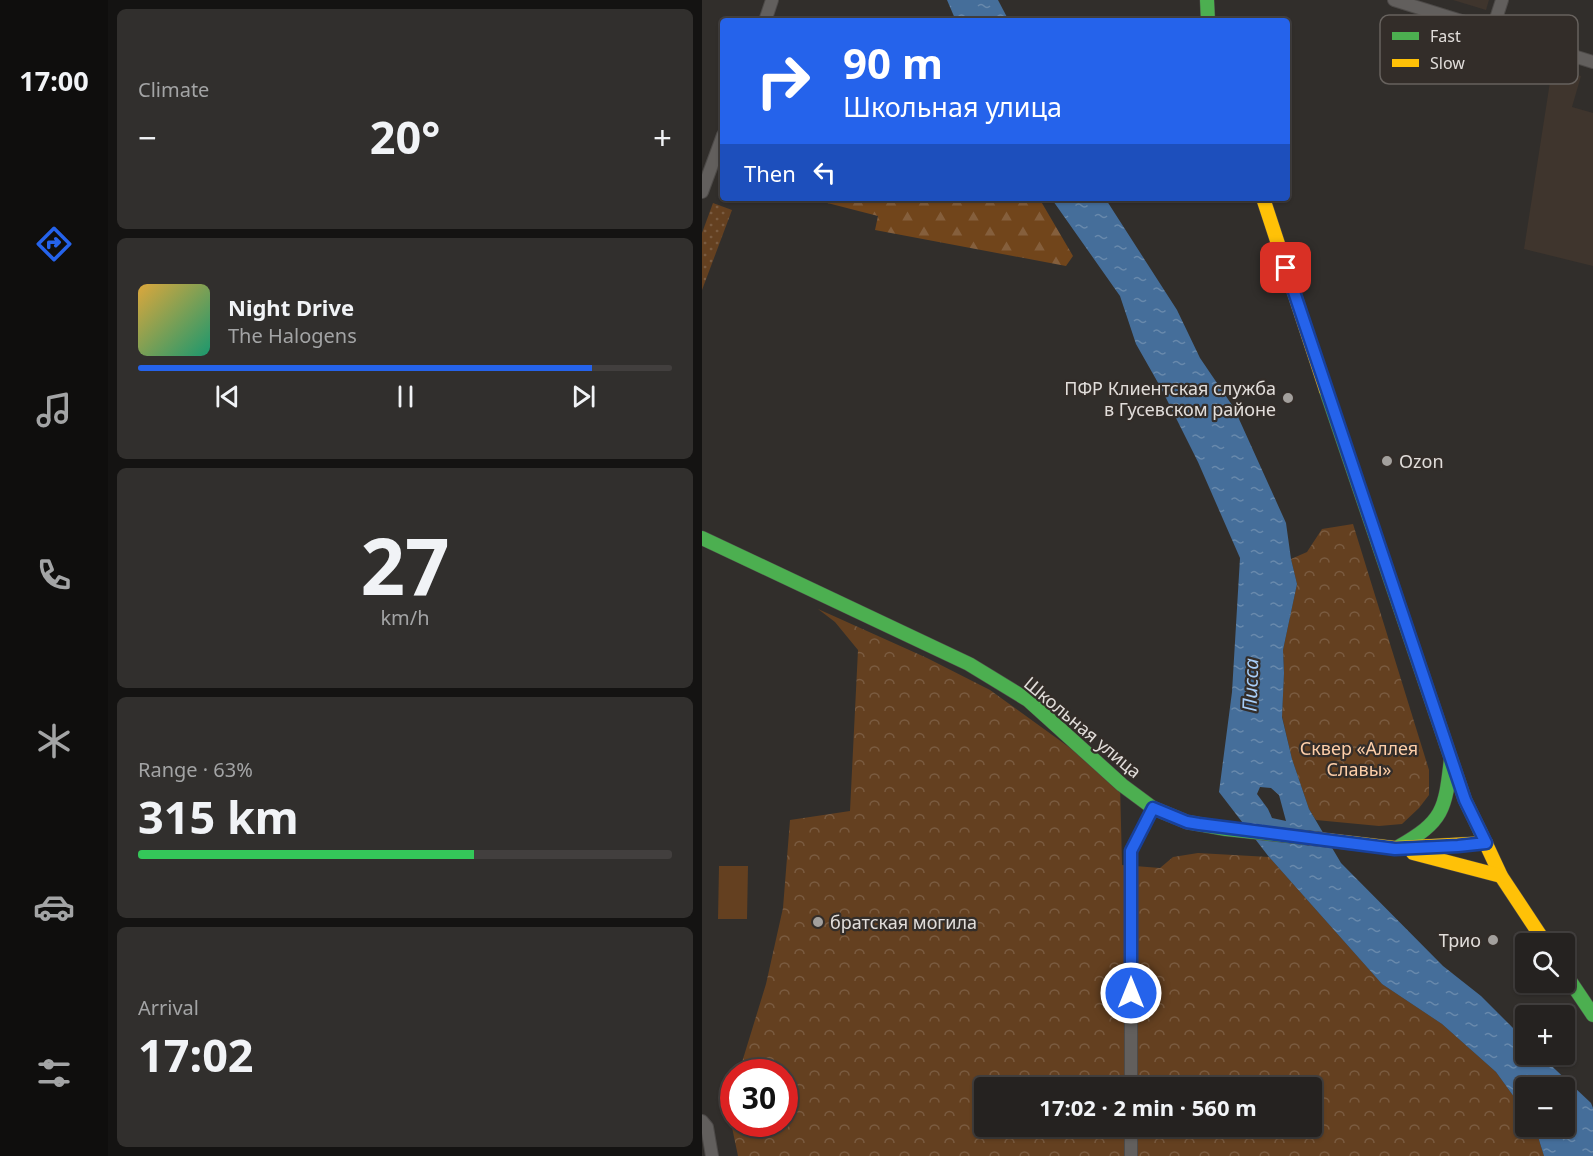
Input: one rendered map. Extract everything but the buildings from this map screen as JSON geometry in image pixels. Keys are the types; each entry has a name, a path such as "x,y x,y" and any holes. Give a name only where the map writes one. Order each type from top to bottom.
{"main road":[{"path":"1207,0 1208,18"},
{"path":"1264,201 1367,514 1465,800 1502,876 1539,933"},
{"name":"Школьная улица","path":"702,538 969,664 1028,700 1122,785 1153,808 1187,822 1226,829 1395,849 1502,876"},
{"path":"1395,849 1426,832 1437,820 1447,800 1451,758"},
{"name":"Школьная улица","path":"1395,849 1486,843"},
{"path":"1575,988 1593,1015"}],"street":[{"path":"766,18 772,0"},
{"path":"1394,0 1441,15"},
{"path":"1497,15 1502,0"},
{"path":"1578,57 1593,62"},
{"path":"703,187 720,143"},
{"path":"1131,1077 1131,851 1153,808"},
{"path":"704,1124 712,1156"},
{"path":"1131,1137 1131,1156"}],"shaded area":[{"path":"1453,0 1489,0 1486,10"},
{"path":"1578,75 1581,76 1572,107 1593,113 1593,266 1524,249 1550,84 1578,84"}],"green space":[{"path":"820,201 1041,201 1073,256 1066,266 875,230 878,216"},
{"path":"713,203 732,210 702,290 702,233"},
{"name":"Сквер «Аллея Славы»","path":"1353,524 1429,770 1429,795 1402,824 1379,826 1316,820 1309,809 1292,759 1282,716 1283,650 1297,584 1291,559 1307,552 1322,529"},
{"path":"818,609 927,658 990,690 1120,784 1122,865 1160,868 1173,857 1198,853 1269,857 1382,984 1442,1024 1496,1072 1515,1098 1515,1137 1538,1137 1544,1156 738,1156 734,1137 798,1137 798,1059 743,1059 766,984 783,908 790,820 850,811 858,650 835,622"},
{"path":"719,866 748,866 747,919 718,919"}],"water":[{"path":"947,0 998,0 1007,18 955,18"},
{"name":"Писса","path":"1053,201 1107,201 1177,310 1200,358 1234,408 1286,523 1297,584 1283,650 1282,717 1292,759 1309,809 1341,863 1443,966 1481,996 1515,1030 1515,1065 1551,1065 1563,1077 1515,1077 1515,1098 1496,1072 1442,1024 1382,984 1269,857 1219,792 1232,692 1240,558 1198,462 1136,344 1120,296","holes":["1260,787 1271,788 1279,795 1286,821 1272,818 1257,794"]},
{"path":"1575,1088 1591,1103 1593,1108 1593,1156 1544,1156 1538,1137 1575,1137"}],"traffic: fast":[{"path":"1207,0 1208,18"},
{"path":"1326,390 1465,800 1480,831"},
{"path":"702,538 969,664 1028,700 1122,785 1153,808 1187,822 1226,829 1309,838"},
{"path":"1398,847 1425,829 1440,812 1447,791 1451,759"},
{"path":"1575,988 1593,1015"}],"traffic: slow":[{"path":"1264,201 1326,390"},
{"path":"1480,831 1501,876 1539,933"},
{"path":"1309,838 1395,848 1486,843"},
{"path":"1413,853 1501,876"}],"place":[{"name":"ПФР Клиентская служба в Гусевском районе","path":"1288,398"},
{"name":"Ozon","path":"1387,461"},
{"name":"братская могила","path":"818,922"},
{"name":"Трио","path":"1493,940"}],"route":[{"path":"1131,993 1131,851 1153,808 1187,822 1226,829 1395,849 1486,843 1465,800 1286,268"}]}
